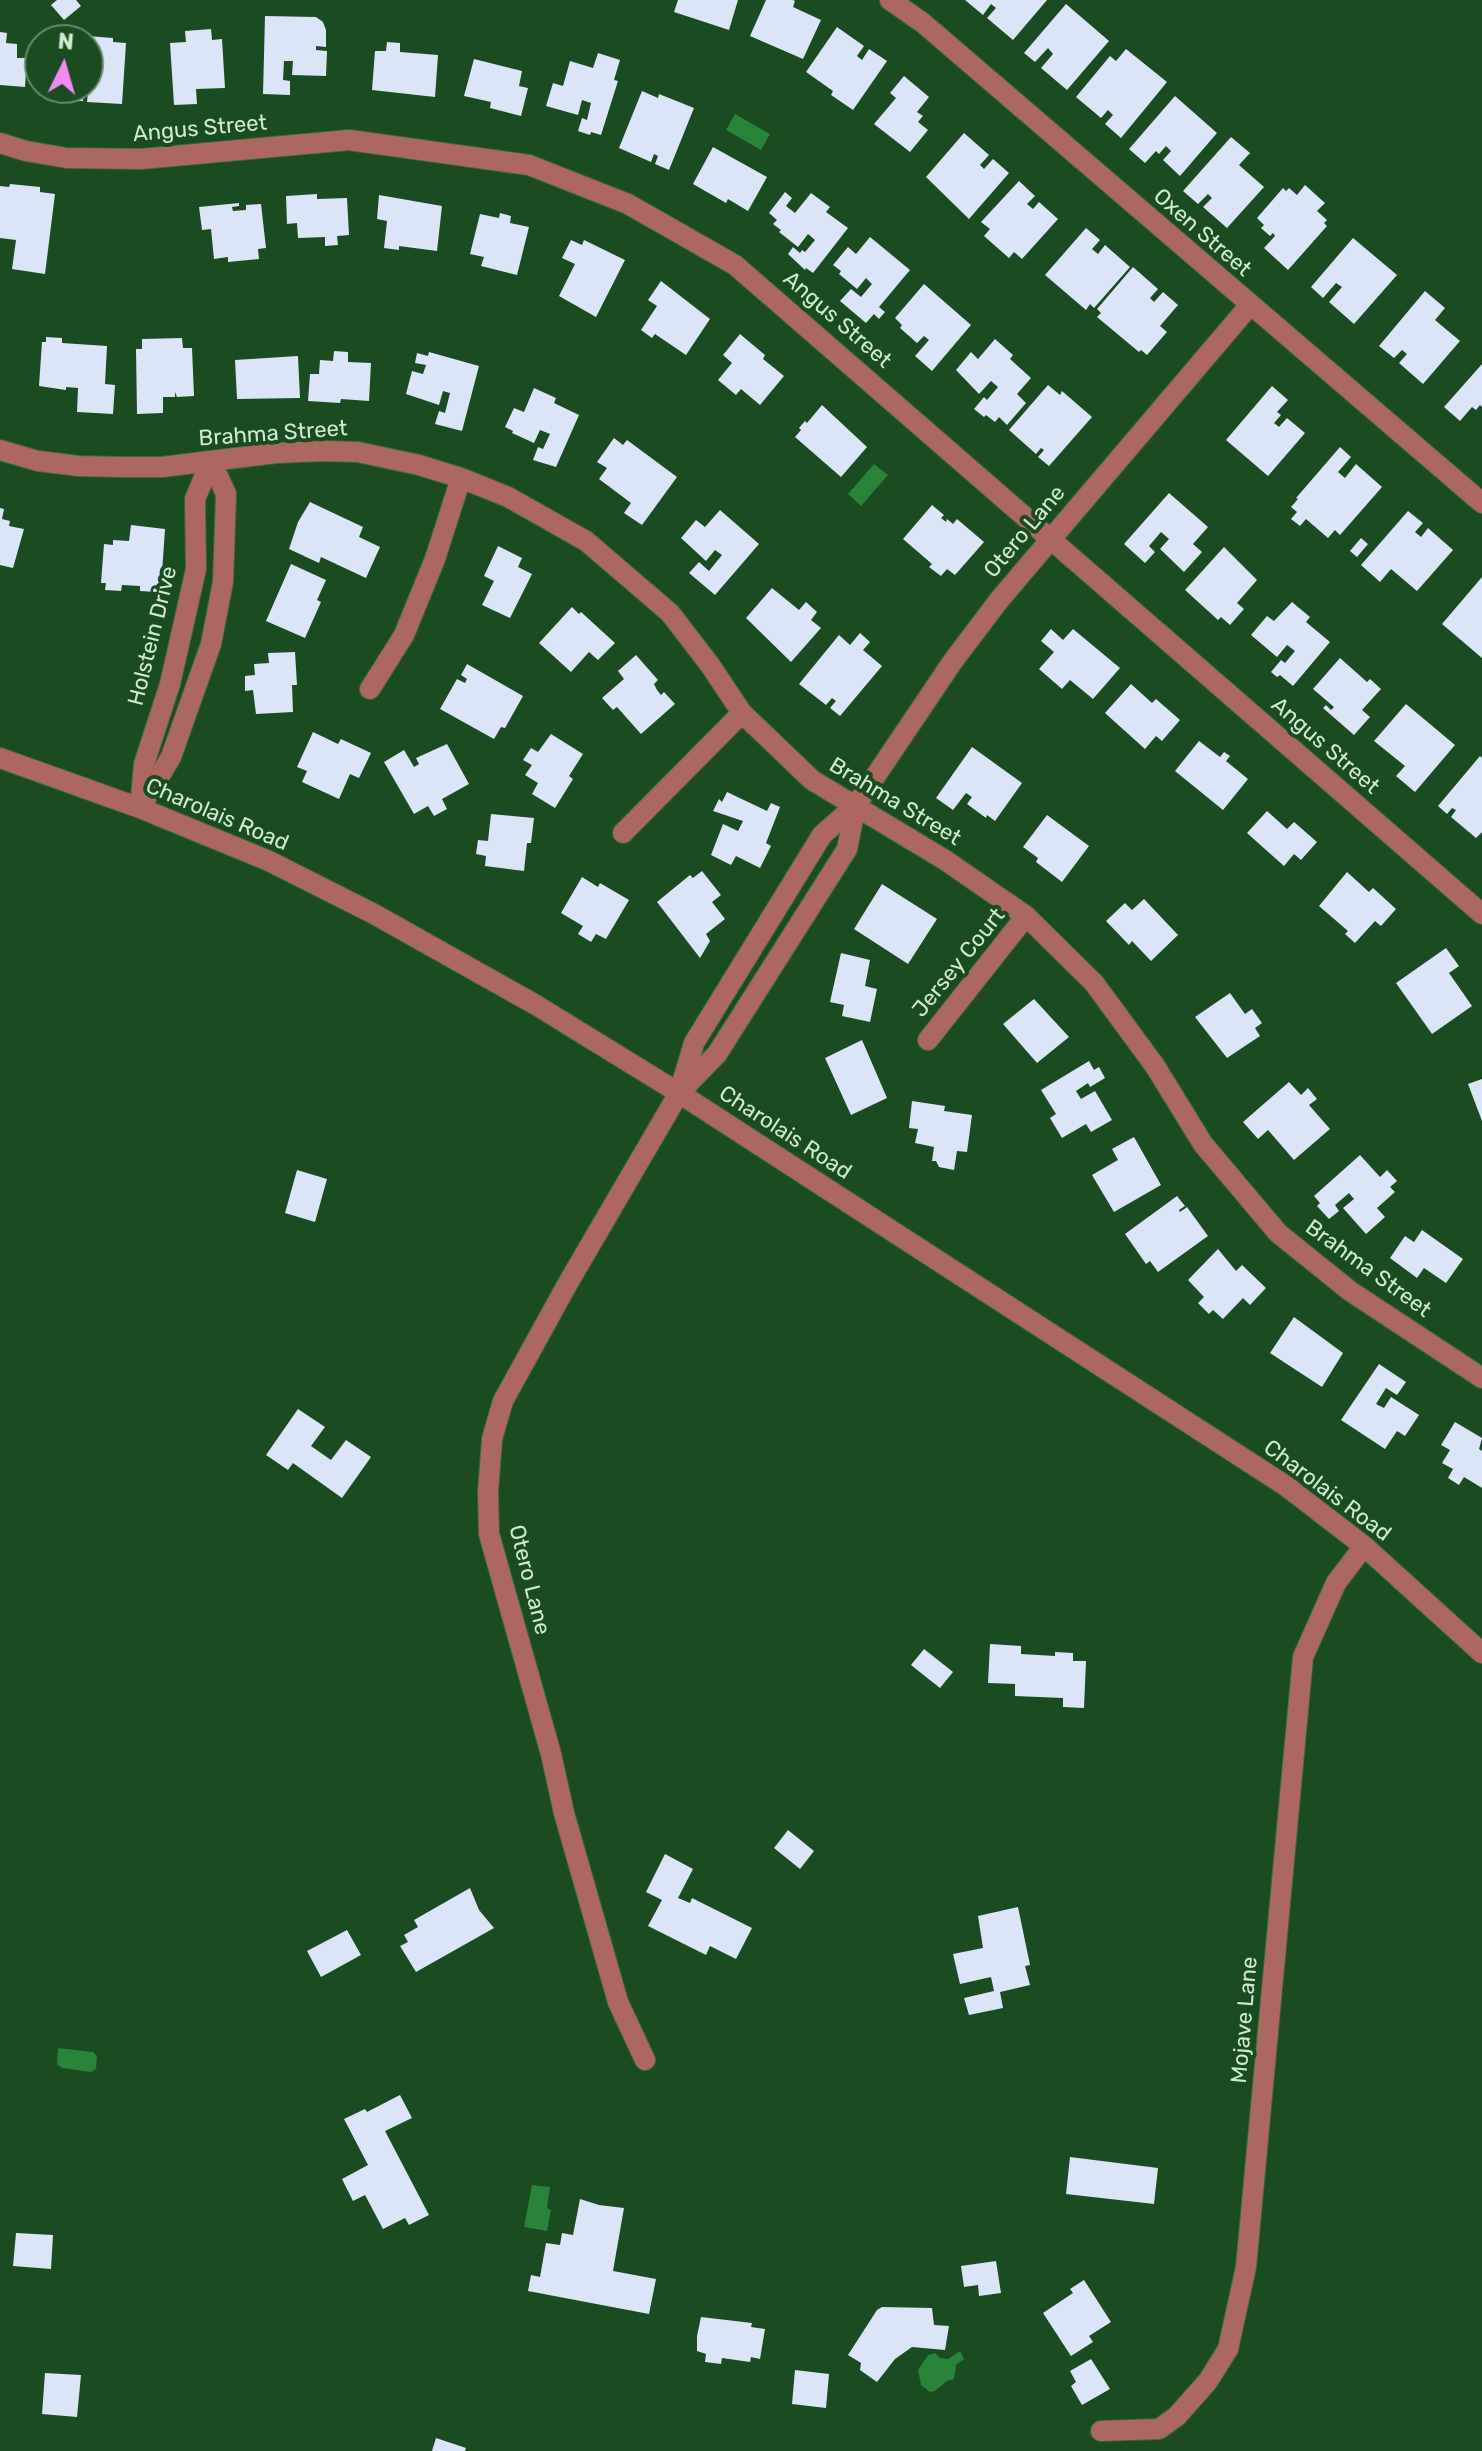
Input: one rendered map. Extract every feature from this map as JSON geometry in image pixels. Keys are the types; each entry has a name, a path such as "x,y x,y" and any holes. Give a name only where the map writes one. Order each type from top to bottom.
{"street":[{"name":"Oxen Street","path":"890,0 923,23 1482,503"},
{"name":"Angus Street","path":"0,143 67,158 141,159 349,140 529,165 628,204 735,265 1482,914"},
{"name":"Otero Lane","path":"645,2060 618,2002 489,1534 492,1439 503,1401 679,1093 694,1043 822,835 856,805 953,661 1000,599 1250,305"},
{"name":"Brahma Street","path":"0,450 38,461 79,466 162,467 313,451 358,452 461,478 508,497 586,541 670,613 742,713 812,780 945,860 1026,916 1094,983 1155,1066 1203,1144 1278,1233 1350,1291 1482,1378"},
{"path":"140,808 171,757 211,644 223,582 226,494 211,461"},
{"name":"Holstein Drive","path":"140,808 144,764 170,684 196,569 195,499 211,461"},
{"path":"370,689 404,635 435,559 461,478"},
{"path":"623,833 742,713"},
{"name":"Charolais Road","path":"0,758 140,808 269,861 374,914 536,1005 679,1093 1286,1486 1364,1546 1482,1653"},
{"name":"Otero Lane","path":"679,1093 717,1054 847,849 856,805"},
{"name":"Jersey Court","path":"928,1040 1026,916"},
{"name":"Mojave Lane","path":"1101,2431 1159,2429 1177,2416 1208,2381 1228,2349 1246,2267 1303,1657 1336,1583 1364,1546"}],"shaded area":[{"path":"735,114 770,134 761,150 726,130"},
{"path":"874,464 888,475 861,506 848,494"},
{"path":"58,2048 93,2052 97,2056 96,2069 91,2072 62,2068 57,2064"},
{"path":"532,2185 550,2187 547,2208 551,2210 547,2231 524,2227"},
{"path":"960,2351 964,2359 956,2365 954,2379 930,2392 921,2385 918,2370 928,2355 935,2353 940,2358 948,2359"}],"building":[{"path":"57,0 76,0 81,6 64,20 51,5"},
{"path":"678,0 738,0 729,30 674,12"},
{"path":"766,0 793,0 793,7 821,20 803,59 750,36"},
{"path":"965,0 1047,0 1013,40 987,18 996,8 991,4 983,15"},
{"path":"1066,4 1109,41 1067,90 1041,68 1053,54 1048,48 1035,62 1024,53"},
{"path":"265,16 316,17 323,22 326,47 316,46 316,50 327,51 326,76 292,75 293,61 284,61 283,80 290,81 290,95 263,94"},
{"path":"837,27 864,46 857,56 862,60 869,49 887,61 853,110 806,72"},
{"path":"211,29 212,40 222,39 225,88 196,89 197,104 174,105 170,43 186,42 185,31"},
{"path":"0,32 7,33 6,43 17,44 17,58 24,58 24,87 0,85"},
{"path":"104,37 126,43 122,104 104,103"},
{"path":"387,42 400,43 400,52 438,55 435,97 372,90 375,51 386,51"},
{"path":"1126,49 1167,82 1121,138 1105,124 1113,115 1108,110 1101,118 1076,97 1110,56 1116,61"},
{"path":"598,53 620,60 614,80 618,81 601,135 591,132 590,135 578,131 582,118 587,120 591,103 582,100 578,115 546,106 553,83 563,86 570,61 593,68"},
{"path":"474,59 522,71 519,86 528,88 521,116 490,108 491,102 464,96"},
{"path":"904,76 929,97 917,112 923,116 918,122 928,130 910,152 874,124 896,98 890,93"},
{"path":"642,91 658,98 659,94 694,108 669,170 655,164 658,156 654,154 651,162 619,148"},
{"path":"1175,96 1217,133 1180,176 1163,160 1171,151 1166,146 1159,154 1156,151 1145,163 1129,149"},
{"path":"964,133 989,155 980,165 984,169 993,159 1009,173 969,219 926,177"},
{"path":"1231,137 1250,153 1239,165 1264,187 1227,228 1203,207 1212,198 1208,194 1198,204 1183,191"},
{"path":"713,147 767,177 748,211 728,199 726,203 693,184"},
{"path":"1019,181 1035,196 1027,204 1033,209 1039,202 1058,219 1022,259 1014,252 1009,258 984,236 990,229 981,222"},
{"path":"10,184 40,187 40,192 55,194 45,274 12,269 16,240 0,238 0,186 9,187"},
{"path":"1305,185 1325,203 1317,211 1327,220 1324,223 1327,226 1288,270 1264,248 1275,236 1273,233 1270,236 1261,228 1264,225 1257,218 1283,188 1286,191 1289,188 1297,195"},
{"path":"785,192 792,198 786,206 795,213 811,193 830,207 826,212 848,228 813,273 805,270 788,254 793,247 800,253 802,250 805,252 815,240 808,234 798,247 779,232 781,230 773,224 777,220 769,213"},
{"path":"317,194 317,199 347,198 349,235 337,236 338,245 325,246 325,237 298,238 297,223 287,224 286,196"},
{"path":"379,195 442,206 437,251 399,246 399,250 384,248 387,221 377,219"},
{"path":"239,203 239,206 232,207 233,211 246,210 246,205 261,204 266,248 258,249 259,259 228,262 228,257 214,259 211,229 202,230 199,207"},
{"path":"500,213 511,216 510,223 529,227 517,275 481,266 484,257 470,254 480,214 499,218"},
{"path":"1086,228 1100,240 1092,249 1098,254 1105,245 1130,267 1094,308 1090,304 1086,310 1045,275"},
{"path":"870,237 910,270 879,307 885,312 879,319 874,314 866,323 840,301 851,289 861,297 872,284 866,278 857,289 833,265 848,247 856,254"},
{"path":"1353,238 1397,275 1354,324 1329,302 1342,287 1336,283 1323,298 1311,287"},
{"path":"571,240 582,245 584,240 625,260 596,317 559,296 575,264 562,258"},
{"path":"1133,267 1158,289 1150,298 1154,302 1163,292 1178,305 1160,326 1167,332 1147,355 1141,350 1139,352 1097,317 1101,313 1097,309"},
{"path":"661,281 710,319 686,355 655,334 652,338 641,330 657,306 648,300"},
{"path":"924,284 971,325 932,371 915,356 929,340 924,336 917,343 900,328 902,325 895,318"},
{"path":"1425,291 1445,308 1435,320 1460,341 1423,384 1399,363 1407,354 1402,350 1394,358 1379,346"},
{"path":"740,334 784,376 760,405 741,389 736,395 718,380 732,363 723,355"},
{"path":"46,337 62,338 62,343 107,346 105,384 115,385 113,414 77,412 78,388 66,387 66,390 39,386 42,342 46,342"},
{"path":"182,338 183,348 192,348 194,396 177,397 175,392 175,397 163,397 163,413 137,414 136,349 142,349 142,339"},
{"path":"995,339 1013,355 1010,359 1031,378 1017,394 1026,403 1007,425 999,417 995,422 974,409 998,387 991,381 979,394 956,370 971,352 978,359"},
{"path":"334,351 348,352 348,362 371,363 369,401 308,401 310,374 319,374 320,360 333,361"},
{"path":"429,352 479,366 462,431 435,424 439,411 445,413 450,393 443,391 439,405 406,394 412,371 423,374 426,365 415,363 417,353 428,356"},
{"path":"298,356 300,398 237,399 235,360"},
{"path":"1482,364 1482,407 1480,405 1476,410 1472,407 1460,421 1444,407"},
{"path":"1048,385 1060,395 1062,391 1092,417 1049,466 1038,457 1044,450 1041,448 1036,454 1009,430"},
{"path":"1272,386 1288,400 1277,412 1281,415 1274,423 1279,427 1287,418 1305,433 1268,476 1226,440"},
{"path":"534,388 556,398 554,403 579,415 556,467 533,460 538,447 543,449 550,434 540,430 534,443 505,427 514,408 524,412"},
{"path":"822,405 867,447 841,477 795,437 801,430 799,428"},
{"path":"614,438 623,445 627,440 677,477 642,525 624,513 631,503 599,479 607,468 597,462"},
{"path":"1340,447 1351,457 1338,472 1345,478 1356,464 1382,487 1340,535 1335,530 1328,538 1306,519 1300,526 1291,519 1297,512 1291,507"},
{"path":"1169,493 1208,527 1193,544 1202,552 1184,572 1160,549 1169,539 1161,532 1149,546 1155,552 1145,563 1124,544"},
{"path":"310,502 363,527 359,537 380,547 366,578 321,557 319,563 289,549 298,522"},
{"path":"932,505 944,515 941,518 946,522 947,519 953,524 957,519 984,542 955,575 947,569 941,576 903,539"},
{"path":"0,508 4,509 2,519 10,521 9,526 24,529 13,568 0,565"},
{"path":"720,510 759,544 715,595 689,573 699,562 709,571 722,555 715,550 706,561 681,538 696,520 705,527"},
{"path":"1408,511 1423,523 1415,532 1421,537 1428,528 1453,550 1417,591 1391,569 1380,582 1361,565"},
{"path":"131,525 165,529 161,588 156,588 156,592 140,591 140,586 122,585 121,591 105,590 106,583 101,583 104,544 113,545 113,540 129,541"},
{"path":"1361,538 1368,544 1357,557 1350,551"},
{"path":"498,546 522,558 518,567 532,574 510,618 482,605 494,581 484,576"},
{"path":"1224,547 1257,580 1237,603 1244,609 1230,625 1221,617 1218,620 1185,590"},
{"path":"291,564 326,580 317,600 321,602 305,638 266,621"},
{"path":"1482,577 1482,658 1442,624"},
{"path":"772,588 799,610 806,602 817,612 811,620 821,628 791,662 746,618"},
{"path":"1292,602 1310,617 1306,622 1330,642 1293,686 1271,672 1281,660 1285,663 1295,651 1287,645 1277,657 1251,635 1267,616 1274,621"},
{"path":"572,607 615,643 598,660 589,652 571,672 539,643"},
{"path":"1051,629 1063,640 1073,629 1120,668 1093,699 1070,680 1062,689 1039,669 1054,652 1041,641"},
{"path":"860,633 870,642 863,650 882,666 840,716 830,708 836,701 832,698 826,705 799,684 839,635 850,645"},
{"path":"295,652 297,685 292,685 293,712 256,714 253,690 245,691 245,676 255,675 254,664 269,663 268,653"},
{"path":"636,655 658,680 654,684 657,690 661,695 664,692 675,704 641,734 617,707 613,710 602,698 624,679 618,671"},
{"path":"1340,658 1367,682 1370,679 1381,689 1362,710 1370,717 1354,735 1323,708 1326,705 1331,710 1334,707 1313,689"},
{"path":"467,664 523,696 505,728 501,727 494,739 440,709 457,679 465,683 467,679 461,675"},
{"path":"1131,684 1152,703 1156,699 1180,720 1162,741 1156,736 1145,749 1105,713"},
{"path":"1406,704 1455,745 1415,792 1396,776 1405,766 1374,741"},
{"path":"313,732 338,744 341,739 371,753 359,778 350,774 339,799 302,782 307,771 297,767"},
{"path":"551,734 583,754 569,776 573,779 555,808 532,794 538,783 525,775 532,765 523,760 531,748 538,752"},
{"path":"1199,741 1220,757 1224,752 1230,756 1226,761 1248,779 1223,810 1175,771"},
{"path":"447,744 469,784 442,799 447,809 434,816 428,806 414,814 384,762 404,750 414,767 419,764 416,758"},
{"path":"972,747 1022,783 995,821 967,804 972,797 966,793 953,810 936,798"},
{"path":"1480,756 1482,832 1476,838 1451,817 1456,810 1452,808 1447,814 1438,806"},
{"path":"727,792 767,811 771,803 780,807 766,843 771,846 760,868 736,856 731,865 711,855 723,824 738,831 743,821 713,811"},
{"path":"1267,811 1287,829 1294,822 1317,842 1301,860 1294,854 1284,866 1247,833"},
{"path":"491,814 534,818 524,871 485,866 486,856 476,854 478,840 488,841"},
{"path":"1047,815 1089,846 1062,882 1036,862 1038,858 1023,847"},
{"path":"702,871 721,895 712,902 725,919 706,934 710,941 700,958 657,902 690,875 693,878"},
{"path":"1347,872 1369,892 1373,888 1396,909 1381,926 1375,921 1355,943 1345,934 1348,931 1319,906"},
{"path":"582,877 598,887 600,883 629,900 606,939 596,934 591,942 578,934 583,926 561,913"},
{"path":"882,884 937,919 908,964 854,929"},
{"path":"1144,899 1178,935 1151,961 1132,941 1129,945 1106,921 1125,903 1132,910"},
{"path":"1446,948 1459,966 1449,973 1472,1006 1432,1034 1396,983"},
{"path":"841,953 870,960 865,986 877,989 870,1022 842,1016 844,1005 830,1002"},
{"path":"1230,993 1245,1014 1252,1009 1262,1023 1255,1028 1260,1036 1227,1058 1195,1017"},
{"path":"1034,999 1069,1037 1037,1063 1003,1024"},
{"path":"862,1040 887,1098 851,1115 825,1058"},
{"path":"1089,1061 1094,1070 1099,1067 1105,1078 1076,1091 1081,1099 1095,1091 1112,1120 1091,1132 1086,1124 1062,1138 1050,1118 1056,1114 1041,1090"},
{"path":"1482,1079 1482,1121 1468,1084"},
{"path":"1289,1082 1301,1095 1308,1088 1317,1099 1309,1105 1330,1129 1294,1160 1268,1130 1258,1139 1243,1122"},
{"path":"912,1101 945,1106 944,1111 972,1115 967,1152 957,1151 954,1170 939,1167 936,1161 932,1161 934,1147 915,1143 918,1129 909,1128"},
{"path":"1134,1137 1161,1185 1114,1212 1092,1175 1118,1160 1112,1149"},
{"path":"1360,1155 1380,1177 1387,1170 1397,1181 1390,1187 1395,1192 1377,1208 1385,1217 1366,1234 1343,1208 1354,1199 1349,1193 1335,1205 1339,1211 1329,1219 1317,1206 1320,1203 1314,1196"},
{"path":"297,1170 327,1179 315,1222 285,1213"},
{"path":"1177,1196 1185,1206 1180,1212 1187,1207 1208,1236 1158,1272 1150,1261 1146,1264 1125,1234"},
{"path":"1422,1230 1463,1259 1446,1283 1424,1268 1417,1278 1390,1258 1405,1236 1414,1242"},
{"path":"1218,1249 1236,1271 1242,1265 1266,1288 1250,1305 1243,1298 1223,1319 1213,1310 1209,1314 1198,1303 1204,1297 1188,1280"},
{"path":"1294,1317 1343,1353 1322,1387 1270,1353"},
{"path":"1379,1364 1406,1382 1397,1395 1386,1388 1376,1404 1384,1408 1391,1397 1419,1415 1405,1436 1397,1431 1385,1449 1341,1420"},
{"path":"298,1409 325,1427 311,1446 331,1460 346,1440 371,1457 342,1498 293,1463 288,1470 266,1455"},
{"path":"1455,1422 1482,1438 1479,1449 1482,1451 1482,1488 1464,1477 1459,1485 1448,1478 1453,1469 1442,1463 1450,1450 1441,1445"},
{"path":"990,1644 1021,1646 1021,1654 1055,1656 1055,1652 1073,1653 1073,1661 1086,1661 1084,1708 1063,1707 1063,1698 1015,1696 1015,1684 988,1683"},
{"path":"924,1649 953,1672 940,1688 911,1665"},
{"path":"788,1830 814,1851 800,1869 774,1848"},
{"path":"665,1854 693,1869 678,1898 690,1903 692,1898 752,1928 736,1959 710,1946 706,1955 648,1926 662,1900 646,1892"},
{"path":"470,1888 479,1910 494,1928 416,1972 400,1946 408,1942 404,1935 418,1927 414,1920"},
{"path":"1018,1907 1030,1965 1025,1966 1030,1985 1000,1992 1003,2008 969,2015 964,1998 994,1991 991,1977 960,1984 953,1954 983,1948 978,1916"},
{"path":"347,1930 361,1955 321,1977 307,1951"},
{"path":"400,2095 412,2118 385,2131 429,2215 409,2225 405,2218 383,2229 365,2195 353,2201 342,2179 368,2165 344,2119 365,2109 367,2112"},
{"path":"1070,2157 1158,2168 1154,2204 1066,2194"},
{"path":"580,2199 624,2208 613,2271 656,2279 649,2314 528,2291 531,2275 540,2277 546,2243 560,2245 562,2233 573,2235"},
{"path":"16,2233 53,2235 51,2269 13,2266"},
{"path":"996,2261 1001,2293 979,2296 978,2285 964,2287 961,2266"},
{"path":"1084,2280 1111,2322 1089,2336 1093,2342 1071,2356 1043,2313 1073,2293 1070,2289"},
{"path":"882,2307 932,2308 934,2325 949,2326 945,2350 912,2347 895,2359 877,2382 860,2370 861,2363 848,2355"},
{"path":"701,2317 752,2323 751,2327 765,2329 760,2359 751,2357 750,2362 722,2358 721,2364 705,2362 706,2354 697,2351"},
{"path":"1091,2359 1110,2389 1082,2405 1071,2386 1076,2382 1070,2371"},
{"path":"795,2370 829,2374 826,2408 792,2404"},
{"path":"45,2373 81,2375 77,2417 42,2414"},
{"path":"436,2438 466,2448 465,2451 432,2451"}]}
